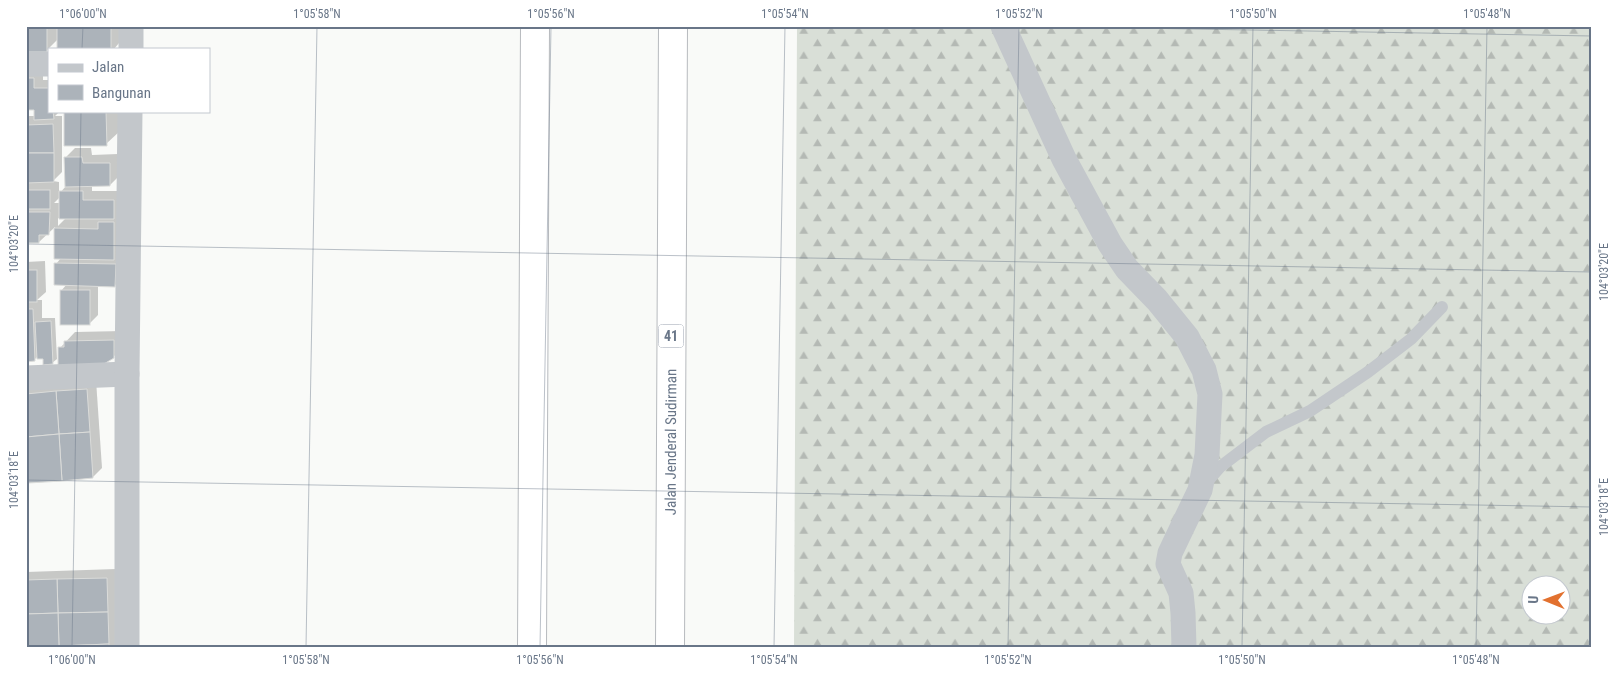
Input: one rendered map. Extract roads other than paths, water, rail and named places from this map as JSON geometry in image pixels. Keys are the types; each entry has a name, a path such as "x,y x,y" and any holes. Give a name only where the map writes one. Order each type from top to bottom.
{"highway":[{"path":"532,647 535,26"},
{"name":"Jalan Jenderal Sudirman","path":"670,647 673,26"}],"street":[{"path":"131,26 131,48"},
{"path":"1003,26 1064,159 1110,244 1127,268 1157,300 1187,338 1204,370 1210,394 1207,455 1200,490 1170,553 1168,564 1181,593 1184,647"},
{"path":"26,64 48,64"},
{"path":"127,647 127,374 130,112"},
{"path":"26,378 127,374"}],"lane":[{"path":"1200,490 1220,467 1266,432 1310,411 1368,372 1411,339 1442,307"}]}
